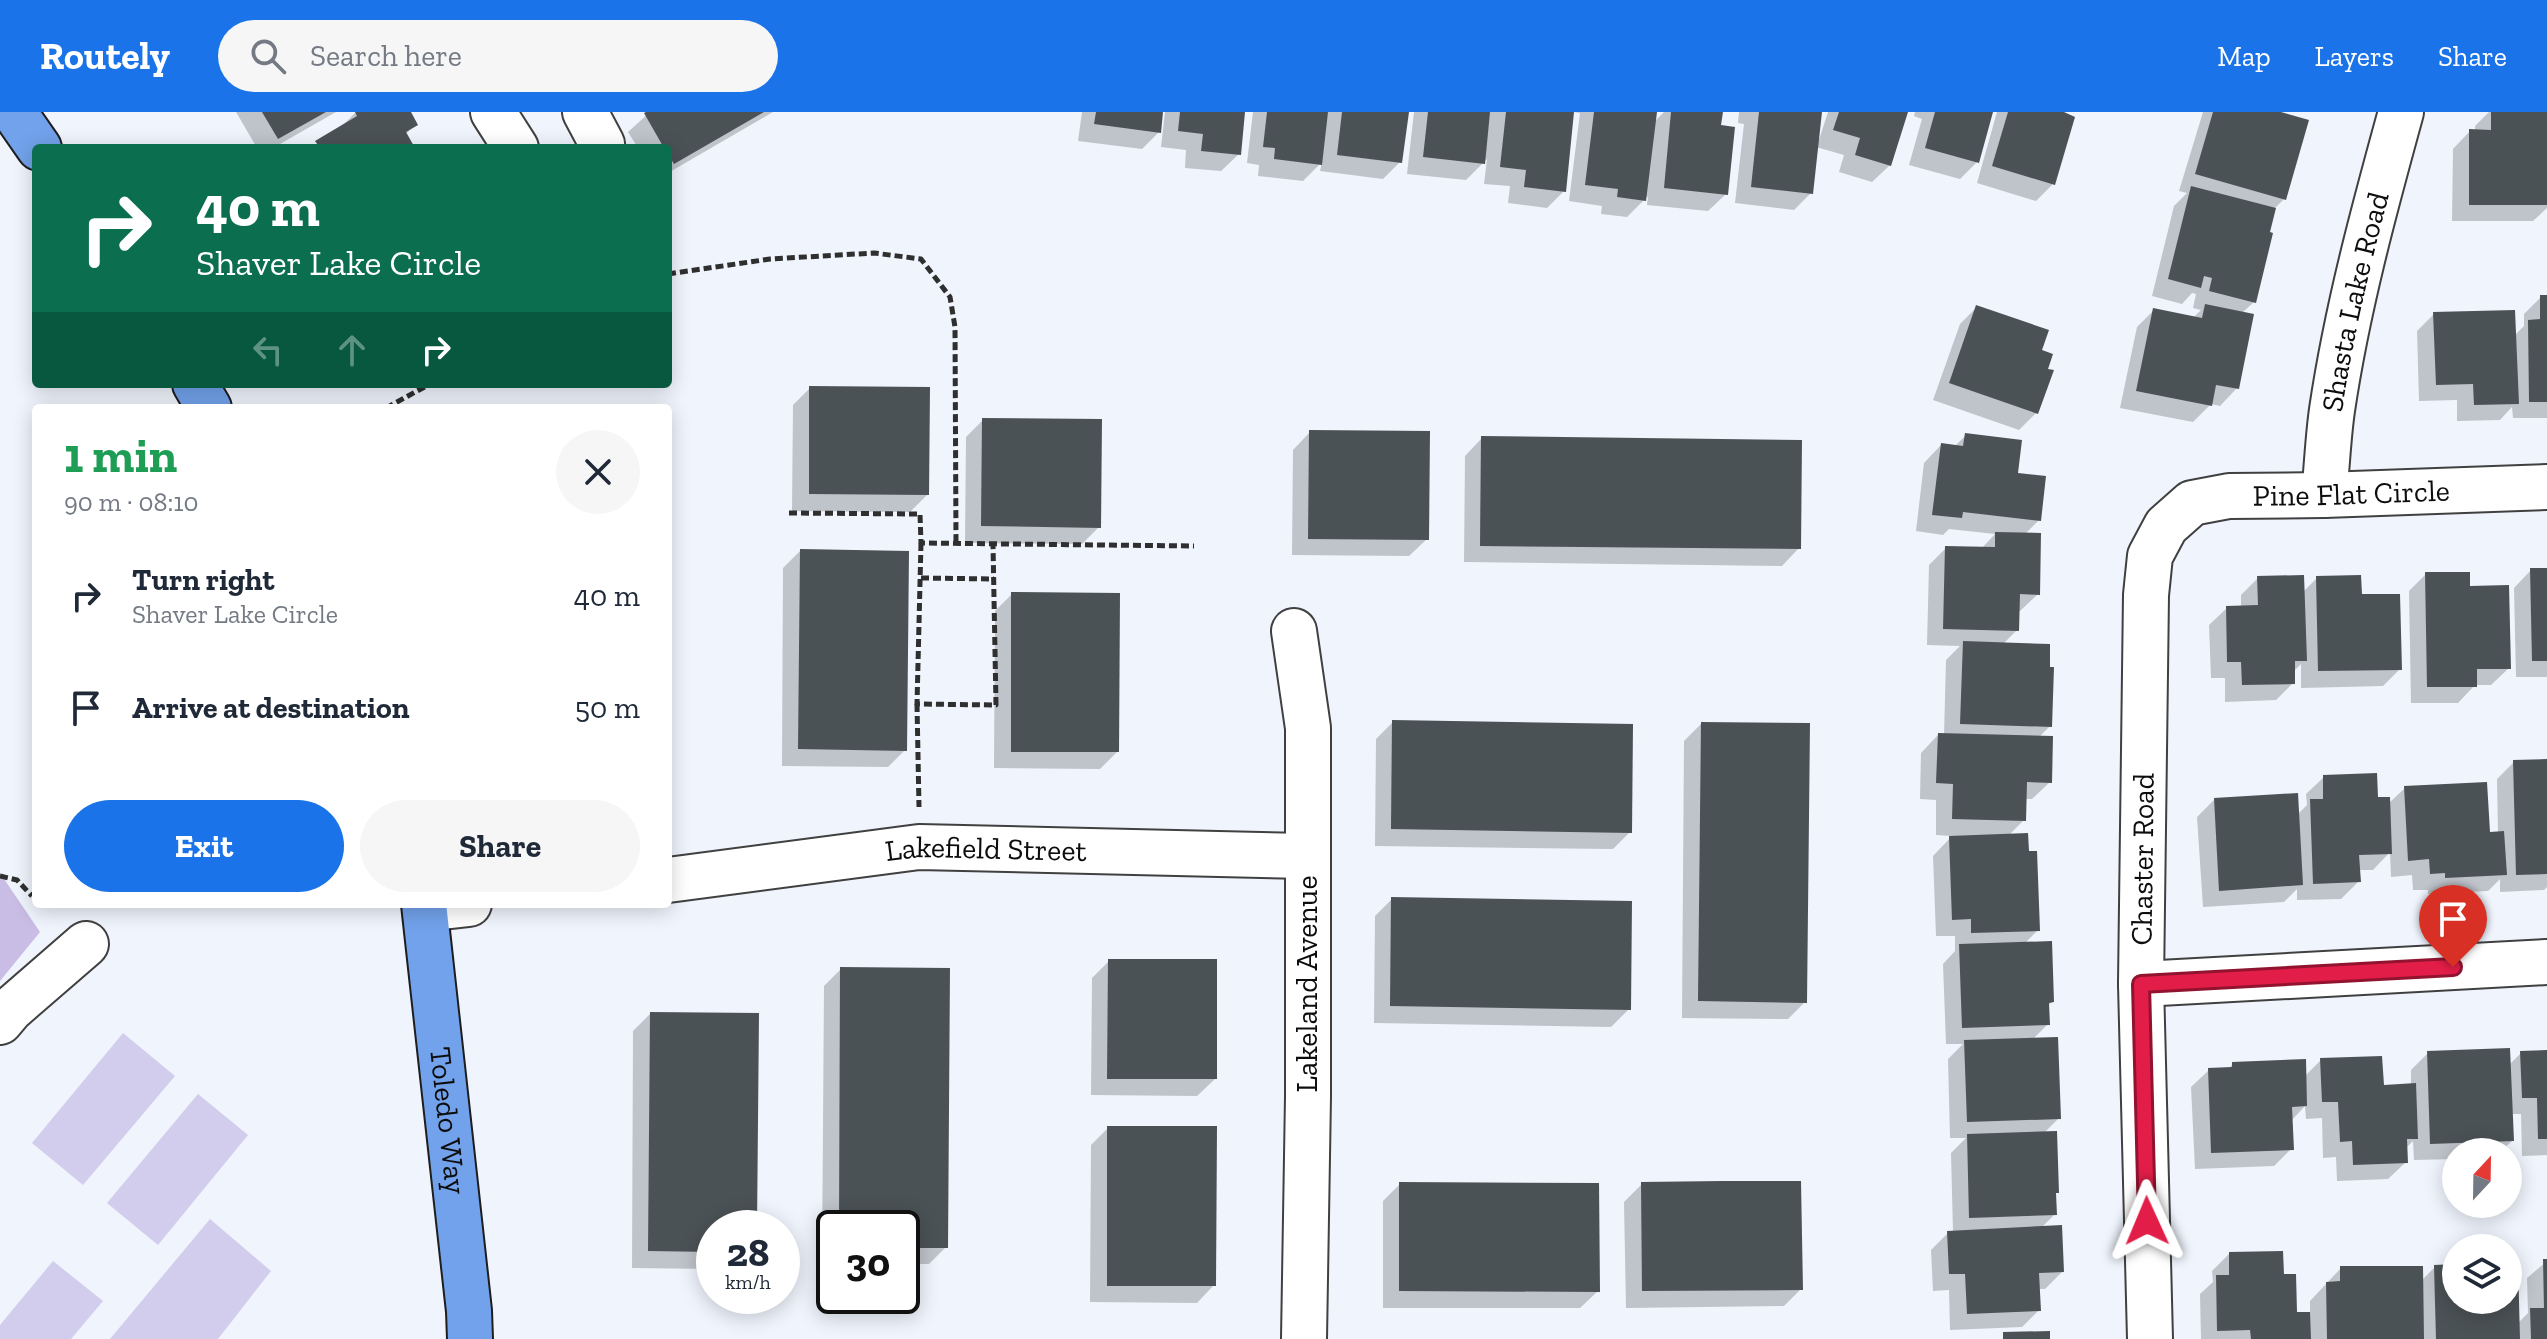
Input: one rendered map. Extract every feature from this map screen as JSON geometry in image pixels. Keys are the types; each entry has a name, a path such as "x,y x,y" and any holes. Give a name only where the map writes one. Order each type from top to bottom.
{"main road":[{"path":"14,112 36,144"},
{"name":"Toledo Way","path":"424,908 470,1339"}],"street":[{"path":"493,112 513,144"},
{"path":"585,112 602,144"},
{"name":"Shasta Lake Road","path":"2324,495 2331,412 2342,354 2380,188 2401,112"},
{"name":"Pine Flat Circle","path":"2166,526 2192,503 2229,496 2547,487"},
{"name":"Chaster Road","path":"2150,1339 2141,984 2146,595 2150,556 2166,526"},
{"name":"Lakeland Avenue","path":"1294,631 1308,728 1308,1096 1304,1339"},
{"name":"Lakefield Street","path":"672,879 919,847 1306,856"},
{"path":"0,1022 86,944"},
{"path":"2141,984 2547,962"}],"path":[{"path":"672,273 770,259 874,253 921,259 950,297 955,327 956,543"},
{"path":"393,404 423,388"},
{"path":"789,513 920,514 917,704 919,847"},
{"path":"921,543 1194,546"},
{"path":"917,704 996,705 993,544"},
{"path":"921,578 994,579"},
{"path":"0,876 17,880 32,896"}],"shaded area":[{"path":"0,873 40,932 0,981"},
{"path":"123,1033 175,1076 83,1185 32,1143"},
{"path":"198,1094 248,1135 158,1245 107,1203"},
{"path":"210,1219 271,1271 218,1339 110,1339"},
{"path":"53,1261 103,1301 71,1339 0,1339 0,1325"}],"building":[{"path":"262,112 326,112 278,139"},
{"path":"355,112 411,112 418,125 406,132 413,144 317,144 315,141 357,116"},
{"path":"764,112 674,164 672,144 662,144 644,113"},
{"path":"1096,112 1163,112 1161,133 1094,124"},
{"path":"1180,112 1245,112 1241,155 1201,151 1203,134 1178,131"},
{"path":"1267,112 1328,112 1322,165 1274,159 1275,148 1263,147"},
{"path":"1342,112 1409,112 1402,163 1337,155"},
{"path":"1428,112 1490,112 1485,164 1423,157"},
{"path":"1506,112 1574,112 1566,192 1524,187 1526,170 1500,167"},
{"path":"1594,112 1657,112 1646,201 1617,197 1618,189 1585,185"},
{"path":"1671,112 1723,112 1721,125 1735,127 1728,195 1664,188"},
{"path":"1759,112 1822,112 1813,194 1751,187"},
{"path":"1839,112 1908,112 1891,166 1855,155 1860,138 1833,130"},
{"path":"1935,112 1993,112 1979,163 1925,148"},
{"path":"2008,112 2064,112 2075,117 2055,185 1992,166"},
{"path":"2213,112 2281,112 2309,120 2286,200 2195,174"},
{"path":"2491,112 2547,112 2547,205 2469,205 2469,129 2491,130"},
{"path":"2191,186 2276,208 2256,303 2209,291 2212,278 2204,276 2201,288 2168,279"},
{"path":"2540,295 2547,295 2547,402 2529,402 2528,320 2540,319"},
{"path":"2205,304 2254,314 2239,389 2216,385 2212,406 2136,391 2153,308 2202,318"},
{"path":"1976,305 2049,330 2042,350 2053,354 2048,369 2054,370 2038,414 1949,383"},
{"path":"2515,310 2519,404 2474,405 2473,384 2436,385 2433,312"},
{"path":"809,386 930,387 929,495 809,494"},
{"path":"982,418 1102,419 1101,528 981,526"},
{"path":"1309,430 1430,431 1429,540 1308,539"},
{"path":"1965,433 2022,440 2018,473 2046,476 2041,521 1963,512 1962,518 1932,515 1941,443 1963,446"},
{"path":"1481,436 1802,440 1801,549 1480,546"},
{"path":"1995,532 2041,533 2040,595 2020,594 2019,631 1943,629 1945,546 1995,547"},
{"path":"800,549 909,551 907,751 798,749"},
{"path":"2530,568 2547,568 2547,661 2532,661"},
{"path":"2425,572 2470,572 2470,586 2509,585 2511,669 2477,669 2477,687 2427,687"},
{"path":"2304,575 2307,661 2295,661 2295,684 2242,685 2241,662 2227,662 2226,606 2258,605 2257,576"},
{"path":"2361,575 2362,594 2400,594 2402,670 2318,671 2316,576"},
{"path":"1011,592 1120,593 1119,752 1011,752"},
{"path":"1963,641 2050,644 2050,667 2054,667 2052,727 1960,724"},
{"path":"1392,720 1633,724 1632,833 1391,829"},
{"path":"1701,722 1810,723 1807,1003 1698,1001"},
{"path":"1938,733 2053,736 2052,783 2027,782 2026,821 1952,819 1953,784 1936,783"},
{"path":"2547,759 2547,874 2516,875 2513,760"},
{"path":"2377,773 2378,797 2390,797 2392,854 2359,855 2361,882 2313,884 2310,799 2323,799 2323,775"},
{"path":"2487,782 2490,832 2504,831 2507,875 2445,878 2445,873 2430,874 2429,859 2408,861 2404,786"},
{"path":"2298,793 2303,885 2219,891 2214,798"},
{"path":"2028,833 2029,851 2037,851 2040,931 1971,933 1971,919 1952,920 1949,836"},
{"path":"1391,897 1632,901 1631,1010 1390,1006"},
{"path":"2052,941 2054,1002 2049,1003 2050,1025 1962,1028 1959,944"},
{"path":"1108,959 1217,959 1217,1079 1107,1079"},
{"path":"840,967 950,968 948,1248 920,1248 920,1210 839,1210"},
{"path":"650,1012 759,1013 757,1210 696,1210 696,1252 648,1251"},
{"path":"2058,1037 2061,1119 1967,1122 1964,1040"},
{"path":"2510,1048 2514,1138 2442,1138 2442,1144 2430,1144 2427,1051"},
{"path":"2547,1050 2547,1139 2538,1139 2537,1098 2522,1098 2520,1051"},
{"path":"2382,1056 2384,1085 2416,1083 2418,1139 2407,1139 2408,1163 2353,1165 2352,1141 2340,1142 2338,1102 2322,1102 2320,1058"},
{"path":"2306,1059 2307,1106 2292,1107 2294,1150 2211,1153 2208,1068 2232,1067 2232,1062"},
{"path":"1107,1126 1217,1126 1216,1286 1107,1286"},
{"path":"2057,1131 2057,1215 1969,1218 1967,1134"},
{"path":"1801,1181 1803,1290 1642,1291 1641,1182"},
{"path":"1399,1182 1599,1183 1600,1292 1399,1291"},
{"path":"2062,1225 2064,1272 2039,1273 2041,1311 1967,1314 1965,1274 1949,1274 1947,1231"},
{"path":"2283,1251 2284,1274 2296,1274 2297,1312 2310,1312 2311,1339 2251,1339 2250,1330 2217,1331 2216,1275 2229,1275 2229,1252"},
{"path":"2543,1259 2547,1259 2547,1339 2531,1339 2530,1308 2544,1308"},
{"path":"2434,1265 2442,1265 2442,1314 2519,1314 2520,1339 2436,1339"},
{"path":"2340,1266 2423,1266 2424,1339 2327,1339 2326,1282 2340,1281"},
{"path":"2050,1331 2050,1339 2003,1339 2003,1332"}],"route":[{"path":"2147,1221 2141,984 2453,967"}]}
